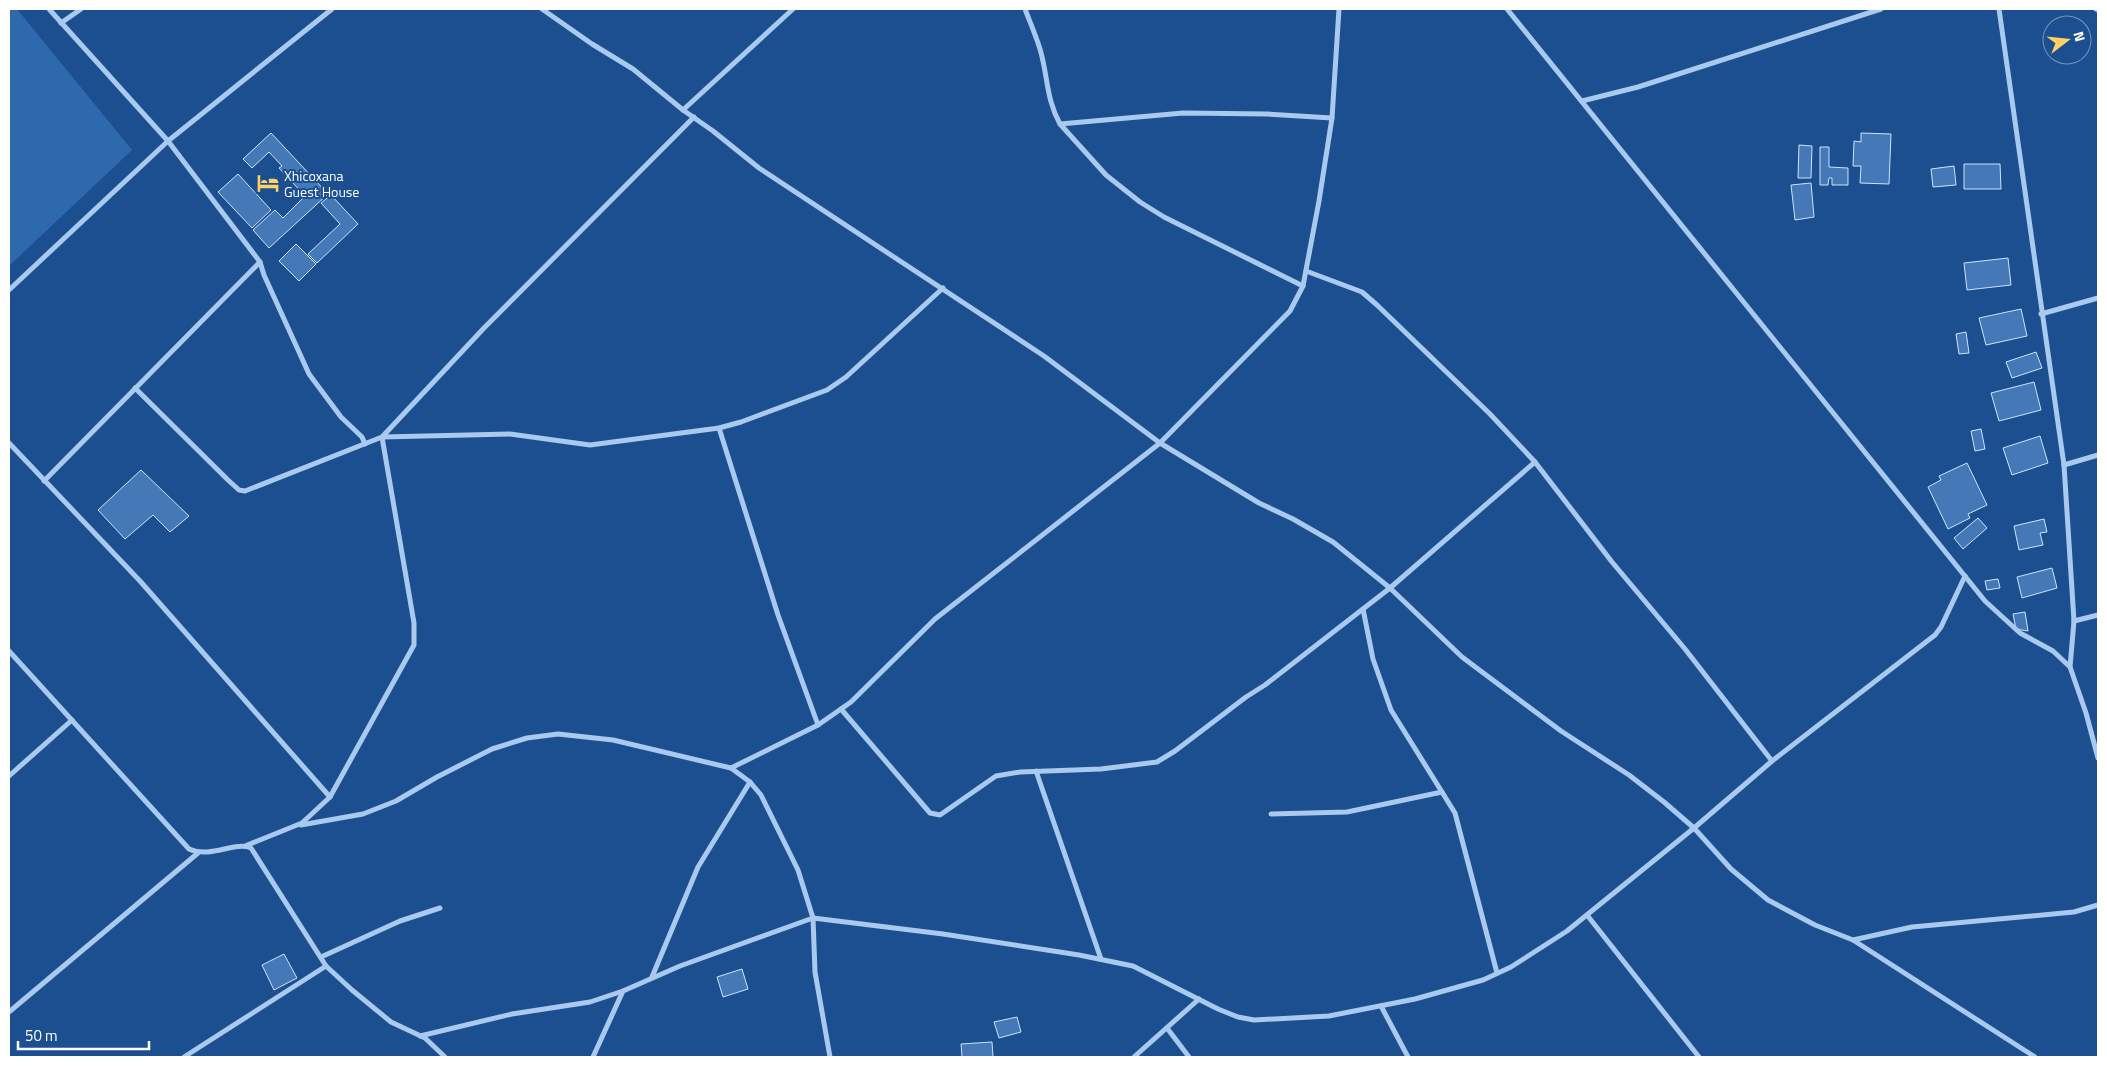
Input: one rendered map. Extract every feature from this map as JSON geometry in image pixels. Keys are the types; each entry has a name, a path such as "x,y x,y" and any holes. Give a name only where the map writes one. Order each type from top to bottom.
{"street":[{"path":"49,9 168,141 260,262 264,275 309,374 341,416 362,437 365,444"},
{"path":"61,23 81,9"},
{"path":"9,290 168,141 332,9"},
{"path":"542,9 592,44 633,69 759,168 1044,356 1160,443 1260,504 1293,519 1333,542 1390,588 1462,657 1561,732 1628,775 1664,802 1694,828 1731,869 1768,900 1815,925 1853,940 2035,1057"},
{"path":"683,110 793,9"},
{"path":"1025,9 1040,50 1050,102 1060,124 1106,176 1140,202 1164,217 1303,286"},
{"path":"732,768 818,726 851,702 935,619 1160,443 1290,311 1303,286 1332,118 1339,9"},
{"path":"1507,9 1985,600 2020,633 2053,651 2070,667"},
{"path":"1582,101 1638,86 1881,9"},
{"path":"1999,9 2041,314 2064,464 2074,622 2070,667 2086,713 2098,758"},
{"path":"1060,124 1183,113 1267,114 1332,118"},
{"path":"382,437 484,328 694,117"},
{"path":"44,481 260,262"},
{"path":"1306,271 1362,292 1490,414 1535,462 1612,562 1685,649 1772,761"},
{"path":"135,388 239,490 252,490 382,437 510,434 590,444 718,428 757,417 827,390 846,377 943,288"},
{"path":"2041,314 2098,298"},
{"path":"718,428 778,615 818,726"},
{"path":"297,826 330,796 414,645 414,623 382,437"},
{"path":"9,443 140,581 330,796"},
{"path":"2064,464 2098,455"},
{"path":"841,709 930,814 940,815 996,776 1036,771 1101,769 1157,762 1266,685 1390,588 1535,462"},
{"path":"420,1036 512,1014 590,1002 623,991 652,977 813,918 943,934 1134,966 1238,1017 1254,1020 1329,1016 1415,999 1483,980 1511,967 1567,931 1694,828 1772,761 1935,635 1941,627 1965,576"},
{"path":"1363,609 1373,659 1391,710 1442,792 1458,822 1497,973"},
{"path":"2074,622 2098,615"},
{"path":"9,651 189,849 198,853 223,851 244,846 297,826 363,814 396,801 437,777 492,749 527,738 558,734 613,740 732,768 750,782 761,795 798,870 813,918 815,972 830,1057"},
{"path":"9,776 72,720"},
{"path":"1036,771 1101,959"},
{"path":"652,977 698,867 750,782"},
{"path":"1270,814 1347,812 1442,792"},
{"path":"244,846 251,848 326,966 391,1022 436,1046 445,1057"},
{"path":"9,1012 198,853"},
{"path":"1853,940 1912,927 2074,912 2098,905"},
{"path":"321,957 400,921 440,908"},
{"path":"1588,914 1699,1057"},
{"path":"184,1057 326,966"},
{"path":"592,1057 623,991"},
{"path":"1134,1057 1200,999"},
{"path":"1381,1006 1408,1057"},
{"path":"1168,1028 1189,1057"}],"shaded area":[{"path":"9,9 17,9 132,150 9,266"}],"building":[{"path":"271,133 328,194 269,248 253,230 275,210 283,218 305,196 279,168 282,166 269,152 252,168 243,159"},
{"path":"1861,133 1891,134 1889,184 1860,183 1861,166 1853,166 1854,141 1861,142"},
{"path":"1799,145 1812,146 1811,178 1798,178"},
{"path":"1820,147 1829,147 1829,167 1848,168 1848,185 1832,185 1832,178 1829,178 1828,185 1820,185"},
{"path":"1964,164 2000,164 2001,189 1964,189"},
{"path":"1954,166 1956,185 1933,187 1931,169"},
{"path":"238,174 271,210 252,228 218,192"},
{"path":"1811,183 1814,217 1795,220 1791,185"},
{"path":"331,195 358,224 317,263 308,254 340,224 321,203"},
{"path":"296,244 316,264 299,281 279,261"},
{"path":"2008,258 2011,285 1967,290 1964,263"},
{"path":"2021,309 2027,336 1986,345 1979,318"},
{"path":"1966,332 1969,353 1959,354 1956,334"},
{"path":"2036,352 2042,368 2012,378 2006,362"},
{"path":"2034,382 2041,410 1999,421 1991,393"},
{"path":"1981,429 1985,449 1975,451 1971,431"},
{"path":"2040,436 2048,463 2012,475 2003,448"},
{"path":"1967,463 1987,505 1968,514 1970,518 1948,529 1928,487 1941,480 1939,476"},
{"path":"141,470 189,516 170,532 153,515 125,539 98,510"},
{"path":"1978,518 1987,528 1963,549 1954,538"},
{"path":"2044,519 2047,532 2040,533 2043,545 2019,550 2014,526"},
{"path":"2052,568 2057,588 2022,598 2017,577"},
{"path":"1998,579 2000,588 1987,590 1985,581"},
{"path":"2025,612 2028,631 2016,629 2013,614"},
{"path":"284,954 297,978 274,990 262,965"},
{"path":"742,969 748,989 723,997 717,977"},
{"path":"1017,1017 1021,1032 999,1038 994,1022"},
{"path":"992,1042 993,1057 962,1057 961,1044"}],"place":[{"name":"Xhicoxana Guest House","path":"268,183"}]}
